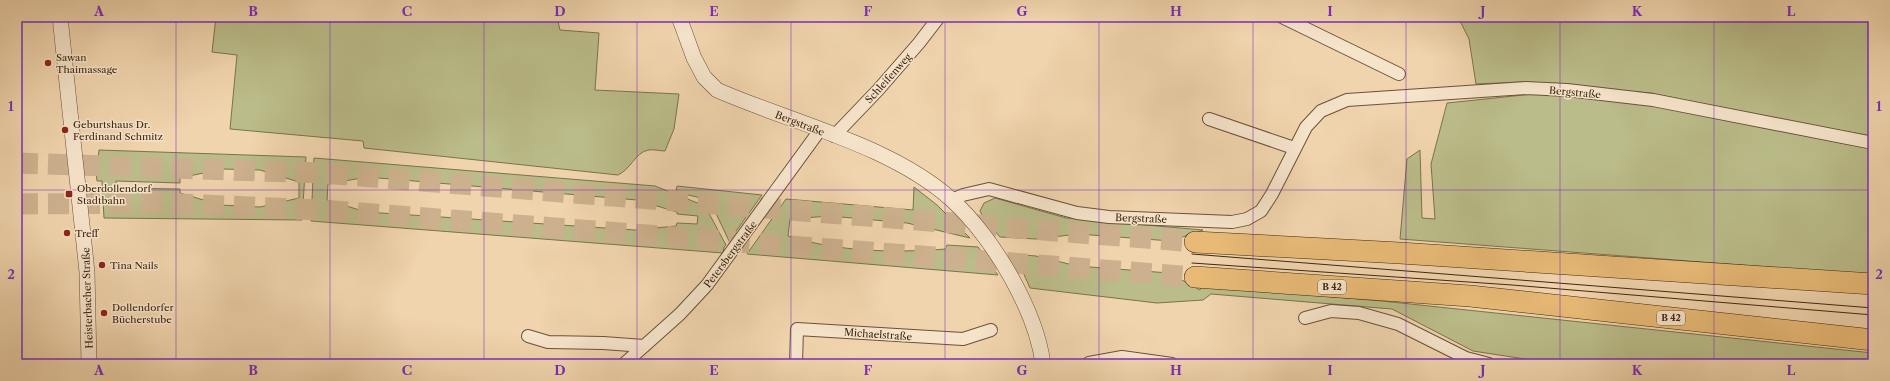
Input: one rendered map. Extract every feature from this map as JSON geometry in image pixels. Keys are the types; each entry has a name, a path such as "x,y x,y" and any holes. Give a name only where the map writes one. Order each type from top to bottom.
{"highway":[{"path":"1195,242 1400,253 1873,284"},
{"name":"B 42","path":"1195,277 1470,296 1873,340"}],"street":[{"name":"Heisterbacher Straße","path":"60,17 87,272 89,364"},
{"name":"Bergstraße","path":"679,17 700,70 717,90 749,104 820,130 884,156 916,174 952,200 989,242 1006,268 1036,331 1043,360"},
{"name":"Schleifenweg","path":"834,136 878,90 919,43 939,17"},
{"path":"1282,17 1399,74"},
{"name":"Bergstraße","path":"952,200 963,195 989,189 1077,212 1109,217 1232,222 1247,219 1261,211 1272,194 1306,127 1321,111 1347,100 1526,88 1567,90 1653,100 1873,143"},
{"path":"1209,119 1294,148"},
{"name":"Petersbergstraße","path":"624,364 680,314 707,285 820,130"},
{"path":"1305,318 1330,311 1359,313 1404,327 1466,361 1489,364"},
{"name":"Michaelstraße","path":"796,364 797,329 963,339 991,330"},
{"path":"528,336 548,342 603,343 644,346"},
{"path":"1089,363 1122,357 1172,364"}],"green space":[{"path":"216,17 557,17 560,30 599,33 595,90 679,94 674,129 665,151 648,150 640,154 618,175 364,148 363,141 230,129 237,55 212,52"},
{"path":"1458,17 1873,17 1873,136 1786,121 1651,93 1521,82 1476,84 1469,39"},
{"path":"1533,94 1613,99 1687,112 1873,149 1873,275 1400,239 1407,159 1420,150 1422,218 1435,219 1431,164 1447,103"},
{"path":"99,150 306,157 302,220 104,218 102,181 97,181 95,159 98,159","holes":["222,169 260,170 299,182 299,198 260,207 220,205 180,193 180,189 116,188 116,181 180,183 180,178"]},
{"path":"314,158 655,186 705,206 726,245 723,253 311,221","holes":["367,177 637,200 677,212 677,214 698,216 697,224 677,223 676,226 635,230 366,212 327,200 328,184"]},
{"path":"677,186 762,195 729,241 713,207 705,199 676,192"},
{"path":"914,187 937,205 970,238 907,223 830,216 790,219 788,236 827,245 866,250 906,251 946,249 947,245 978,247 998,275 747,254 786,199 913,210"},
{"path":"995,198 1066,218 1203,230 1171,241 1078,234 1036,239 1000,237 983,217 980,211 984,203"},
{"path":"1011,254 1036,256 1077,266 1169,273 1200,290 1201,286 1382,301 1873,353 1873,364 1557,364 1473,351 1392,309 1211,294 1203,300 1157,303 1030,288 1022,270"}],"tunnel":[{"path":"17,163 321,173 1195,242"},
{"path":"17,204 156,203 321,210 1195,277"}],"tram line":[{"path":"1192,254 1873,308"},
{"path":"1192,263 1512,285 1873,315"}],"place":[{"name":"Sawan Thaimassage","path":"48,63"},
{"name":"Geburtshaus Dr. Ferdinand Schmitz","path":"65,130"},
{"name":"Oberdollendorf Stadtbahn","path":"69,194"},
{"name":"Treff","path":"67,233"},
{"name":"Tina Nails","path":"102,265"},
{"name":"Dollendorfer Bücherstube","path":"104,313"}]}
